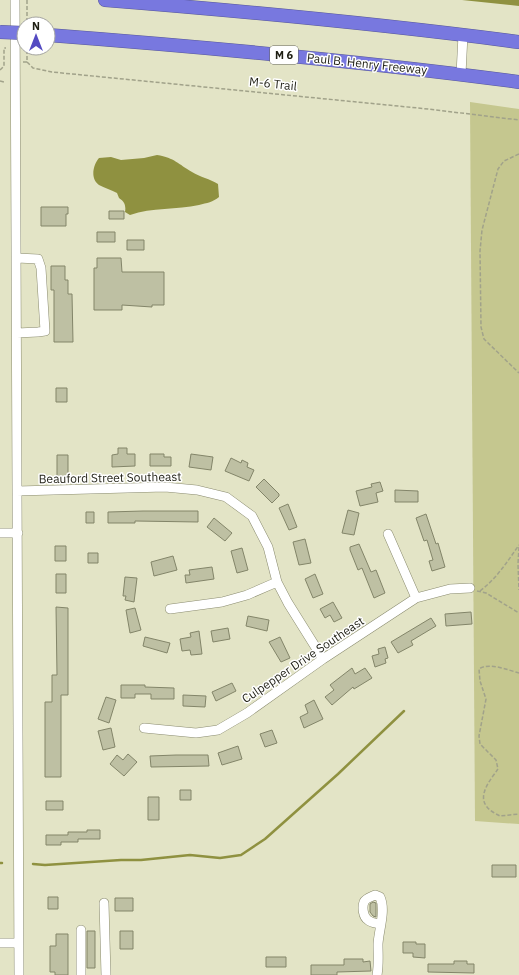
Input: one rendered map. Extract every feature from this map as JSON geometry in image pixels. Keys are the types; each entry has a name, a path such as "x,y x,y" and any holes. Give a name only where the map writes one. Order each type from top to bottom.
{"highway":[{"path":"105,0 236,10 519,42"},
{"path":"0,32 16,33"},
{"name":"Paul B. Henry Freeway","path":"56,36 204,47 461,74 519,82"}],"street":[{"path":"15,0 19,975"},
{"path":"461,74 463,35"},
{"path":"17,258 38,259 41,268 45,331 17,333"},
{"name":"Beauford Street Southeast","path":"17,491 165,487 197,490 226,497 252,516 268,547 277,582 288,603 323,659"},
{"path":"0,534 18,533"},
{"path":"388,534 416,598"},
{"path":"170,609 222,602 247,595 277,582"},
{"name":"Culpepper Drive Southeast","path":"144,728 172,732 196,733 218,730 247,713 323,659 416,598 450,589 470,588"},
{"path":"104,903 106,975"},
{"path":"377,975 380,924"},
{"path":"81,930 81,975"},
{"path":"0,944 18,943"}],"path":[{"path":"27,0 27,16"},
{"path":"0,70 4,66 4,48 7,48"},
{"name":"M-6 Trail","path":"26,56 26,62 33,68 67,74 412,107 519,120"},
{"path":"0,80 4,82"},
{"path":"519,154 504,161 498,169 482,230 480,251 481,326 484,339 519,373"},
{"path":"519,546 519,590"},
{"path":"480,591 502,570 519,546"},
{"path":"470,588 470,590 480,591 519,613"},
{"path":"519,673 492,666 483,666 479,670 480,681 486,699 479,736 480,744 496,760 498,769 487,786 484,799 486,807 500,816 519,814"}],"green space":[{"path":"470,102 519,109 519,824 475,821"}],"shaded area":[{"path":"462,0 519,0 519,6"},
{"path":"157,155 172,160 195,174 218,184 219,197 199,205 138,212 130,215 125,212 125,204 119,198 117,193 99,185 94,179 93,172 95,164 99,158 111,157 121,160"}],"building":[{"path":"41,207 68,207 68,214 66,214 66,226 41,226"},
{"path":"109,211 124,211 124,219 109,219"},
{"path":"97,232 115,232 115,242 97,242"},
{"path":"127,240 144,240 144,250 127,250"},
{"path":"97,258 121,258 122,272 164,272 164,305 152,305 152,307 122,305 122,310 94,310 94,268 97,268"},
{"path":"51,266 65,266 65,280 68,280 68,294 72,294 73,342 54,342 54,290 51,290"},
{"path":"56,388 67,388 67,402 56,402"},
{"path":"118,448 127,448 127,454 135,454 135,466 112,467 112,455 118,454"},
{"path":"150,454 164,454 164,457 171,457 171,466 150,466"},
{"path":"191,454 213,457 211,470 189,467"},
{"path":"57,455 68,455 68,477 57,477"},
{"path":"231,458 241,463 242,460 248,463 247,467 254,470 249,481 225,471"},
{"path":"264,479 279,494 279,496 272,503 256,487"},
{"path":"380,482 383,491 376,493 378,502 360,506 356,491 372,487 371,484"},
{"path":"395,490 418,491 418,502 395,502"},
{"path":"288,504 297,527 289,530 279,508"},
{"path":"348,510 359,513 354,535 342,533"},
{"path":"198,511 198,522 135,521 135,523 108,523 108,512"},
{"path":"86,512 94,512 94,523 86,523"},
{"path":"426,514 436,544 438,543 445,567 432,571 429,561 433,560 427,540 424,541 416,518"},
{"path":"214,518 232,533 225,541 207,527"},
{"path":"305,539 311,563 299,565 293,542"},
{"path":"359,544 371,572 376,570 385,593 374,598 362,568 358,570 350,550 350,547"},
{"path":"55,546 66,546 66,561 55,561"},
{"path":"242,548 248,570 237,573 231,551"},
{"path":"88,553 98,553 98,563 88,563"},
{"path":"173,556 177,570 154,576 151,562"},
{"path":"212,567 214,579 186,583 185,575 190,575 189,570"},
{"path":"56,574 66,574 66,593 56,593"},
{"path":"315,574 323,594 313,598 305,579"},
{"path":"125,577 137,578 134,602 125,600 126,596 123,596"},
{"path":"333,602 342,618 334,622 330,615 325,618 320,609"},
{"path":"56,607 68,608 68,695 61,695 61,777 45,777 45,702 52,702 52,675 57,675"},
{"path":"135,608 141,630 130,633 126,610"},
{"path":"471,612 472,624 446,626 445,614"},
{"path":"248,616 269,620 267,631 246,626"},
{"path":"431,618 436,626 411,641 413,645 398,653 391,642"},
{"path":"228,628 230,639 213,642 211,631"},
{"path":"199,631 202,654 191,655 190,650 182,651 180,639 191,637 190,633"},
{"path":"145,637 170,643 167,653 143,646"},
{"path":"280,637 290,658 281,662 269,642"},
{"path":"385,647 388,658 385,659 386,663 375,667 372,656 379,654 378,649"},
{"path":"352,668 355,674 365,668 372,678 354,689 353,687 332,705 325,697 334,690 330,685"},
{"path":"232,683 236,691 216,701 212,692"},
{"path":"121,685 145,685 145,687 174,688 174,699 151,699 151,694 135,694 135,698 121,698"},
{"path":"183,695 206,696 205,707 183,706"},
{"path":"106,697 116,700 109,723 98,719"},
{"path":"314,700 323,719 304,728 300,717 308,713 305,705"},
{"path":"111,728 115,747 103,750 98,731"},
{"path":"272,730 277,743 265,747 260,734"},
{"path":"238,746 242,759 222,765 218,753"},
{"path":"128,754 137,762 124,776 110,764 117,755 123,760"},
{"path":"208,755 209,766 151,767 150,756"},
{"path":"180,790 191,790 191,800 180,800"},
{"path":"148,797 159,797 159,820 148,820"},
{"path":"46,801 63,801 63,810 46,810"},
{"path":"87,830 100,830 100,839 78,839 78,842 61,842 61,845 46,845 46,835 68,835 68,832 87,832"},
{"path":"492,865 516,865 516,877 492,877"},
{"path":"48,897 58,897 58,909 48,909"},
{"path":"115,898 133,898 133,911 115,911"},
{"path":"373,902 376,903 376,917 370,912 370,904"},
{"path":"87,931 95,931 95,968 87,968"},
{"path":"120,931 133,931 133,949 120,949"},
{"path":"56,934 68,934 68,975 55,975 55,972 50,972 50,946 56,946"},
{"path":"403,942 425,944 425,958 413,957 413,953 403,953"},
{"path":"266,957 286,957 286,967 266,967"},
{"path":"344,959 363,959 363,962 370,961 371,971 337,972 337,975 311,975 311,965 344,965"},
{"path":"454,961 467,961 467,964 474,964 474,973 428,972 428,964 454,964"}],"waterway":[{"path":"33,864 45,865 141,860 190,855 220,858 241,855 265,839 338,774 404,711"}]}
